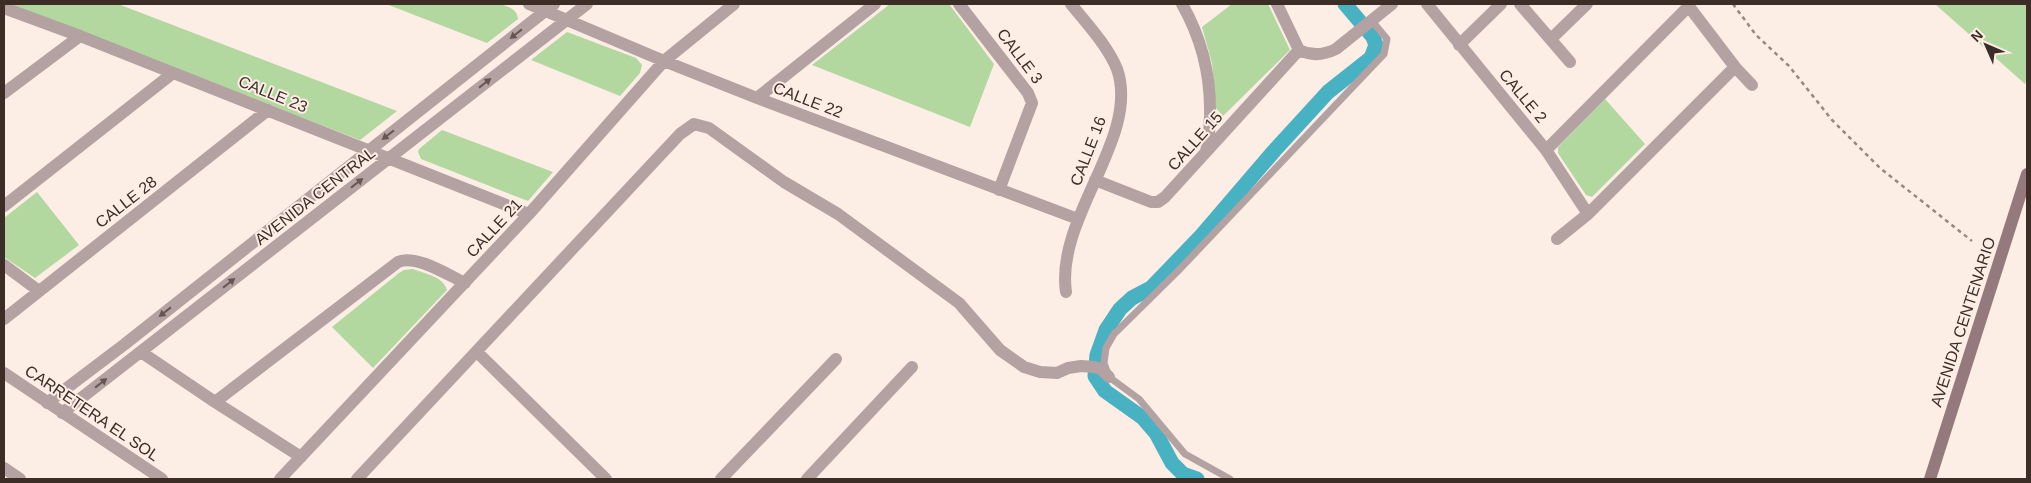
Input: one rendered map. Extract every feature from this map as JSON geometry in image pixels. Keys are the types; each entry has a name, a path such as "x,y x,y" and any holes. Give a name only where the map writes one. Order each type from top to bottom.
{"main road":[{"name":"AVENIDA CENTENARIO","path":"1930,479 2027,174"}],"street":[{"name":"CALLE 22","path":"529,4 550,7 567,19 664,61 1078,219"},
{"name":"AVENIDA CENTRAL","path":"62,413 587,4"},
{"name":"CALLE 21","path":"280,479 529,214 664,61 734,4"},
{"path":"757,98 875,4"},
{"name":"CALLE 3","path":"959,4 1028,93 1032,103 999,190"},
{"name":"CALLE 16","path":"1066,292 1065,264 1078,219 1117,128 1121,108 1120,80 1114,64 1106,50 1071,4"},
{"path":"1182,4 1202,49 1209,82 1210,131 1205,153"},
{"path":"1277,4 1299,50 1310,54 1328,53 1345,44 1392,4"},
{"name":"CALLE 2","path":"1427,4 1546,150 1588,214"},
{"path":"1459,44 1501,4"},
{"path":"1520,4 1570,62"},
{"path":"1551,39 1587,4"},
{"path":"1546,150 1688,5 1752,85"},
{"name":"AVENIDA CENTRAL","path":"47,403 125,344 550,7"},
{"name":"CALLE 23","path":"4,8 80,36 529,214"},
{"path":"4,94 80,36"},
{"name":"CALLE 15","path":"1095,180 1144,200 1158,202 1165,197 1299,50"},
{"path":"1557,239 1588,214 1735,66"},
{"path":"4,206 173,73"},
{"name":"CALLE 28","path":"4,320 268,110"},
{"path":"357,479 680,134 694,124 709,128 784,182 838,214 880,244 959,303 1000,350 1024,367 1040,372 1056,373 1068,368 1081,366 1101,371"},
{"path":"215,402 398,262 407,260 418,261 465,283"},
{"path":"4,265 39,291"},
{"path":"141,352 301,457"},
{"path":"477,352 606,479"},
{"path":"721,479 836,359"},
{"path":"807,479 912,367"},
{"name":"CARRETERA EL SOL","path":"4,373 162,479"},
{"path":"4,468 20,479"}],"lane":[{"path":"1230,479 1185,454 1139,399 1101,371 1106,348 1114,334 1178,271 1384,54 1387,39 1368,24"}],"path":[{"path":"1733,4 1756,35 1789,66 1832,120 1880,168 1972,241"}],"green space":[{"path":"6,4 118,4 397,111 360,140"},
{"path":"386,4 500,4 514,11 518,19 487,43"},
{"path":"890,4 949,4 994,64 970,127 812,65"},
{"path":"1232,4 1268,4 1290,50 1223,116 1216,108 1212,63 1202,27"},
{"path":"1935,4 2027,4 2027,77 2025,84"},
{"path":"567,32 636,58 642,65 640,73 620,96 531,60"},
{"path":"1605,99 1645,144 1592,197 1586,195 1558,153 1558,147"},
{"path":"442,130 553,172 528,201 421,159 418,152 419,149"},
{"path":"37,192 79,245 35,278 4,257 4,218"},
{"path":"413,269 438,279 445,285 447,290 373,368 332,327 399,273 404,270"}],"waterway":[{"path":"1197,479 1183,474 1172,463 1156,433 1143,418 1105,391 1095,376 1097,355 1106,330 1120,309 1132,298 1151,288 1202,235 1274,151 1328,92 1371,58 1376,45 1373,37 1345,4"}]}
